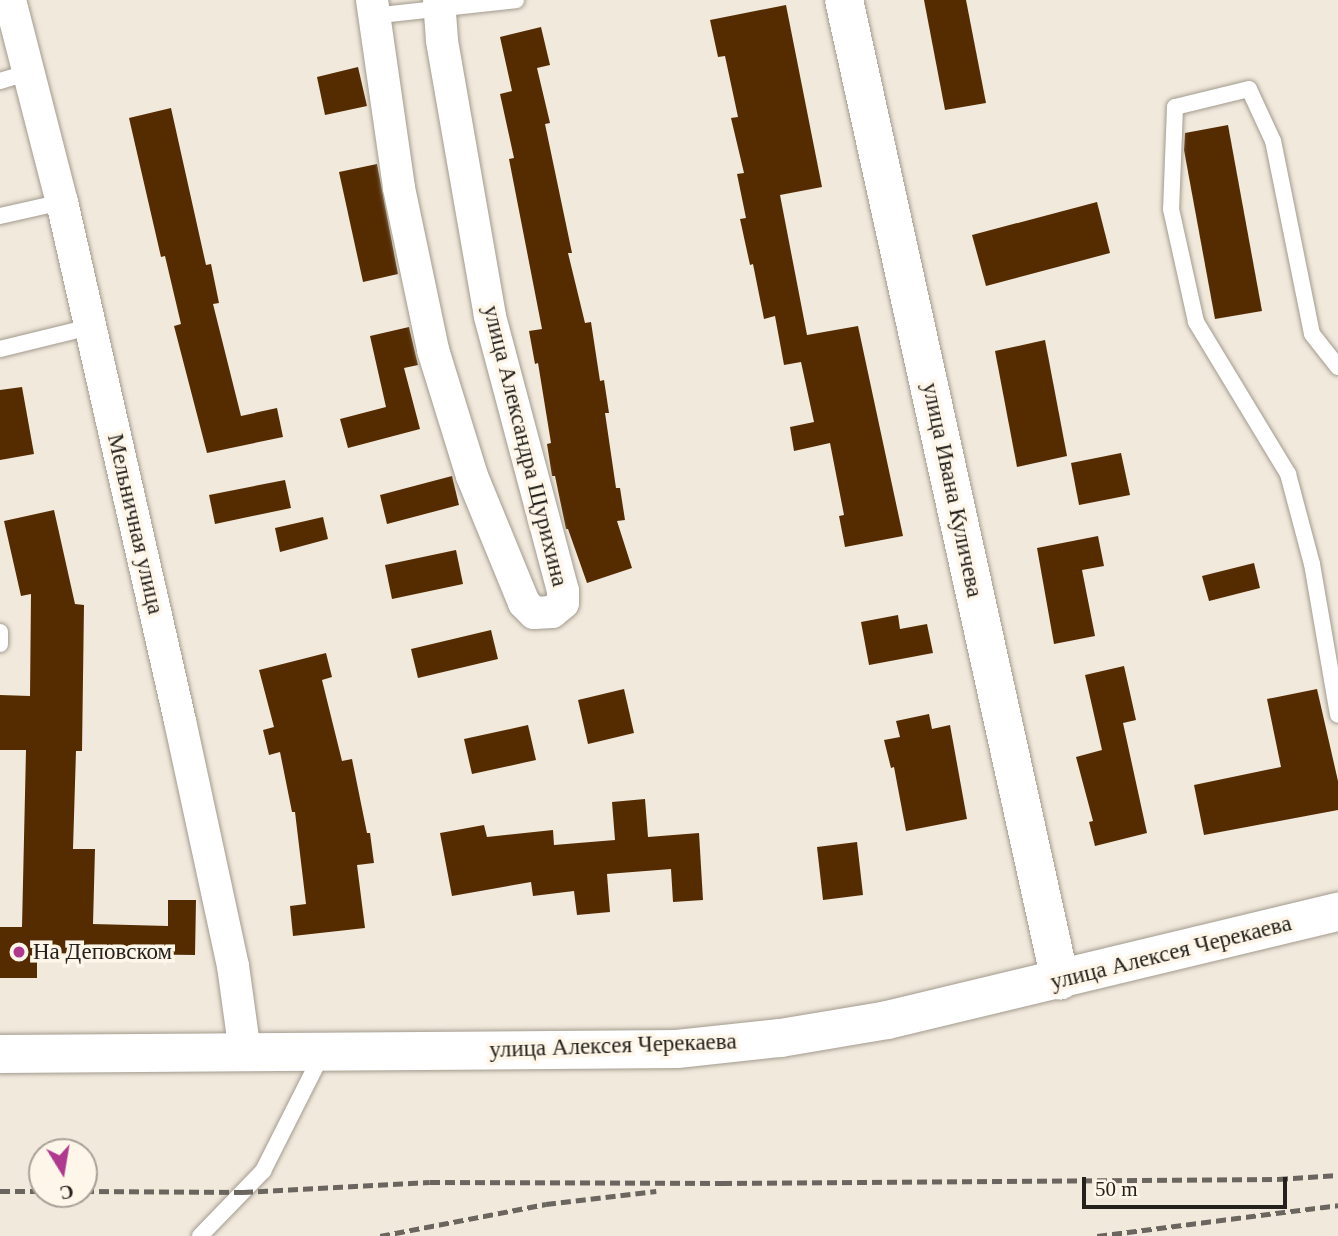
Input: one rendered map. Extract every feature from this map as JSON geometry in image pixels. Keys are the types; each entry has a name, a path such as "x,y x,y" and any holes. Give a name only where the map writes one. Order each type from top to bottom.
{"street":[{"name":"Мельничная улица","path":"10,0 14,77 62,202 233,966 245,1052"},
{"name":"улица Ивана Куличева","path":"844,0 1060,980"},
{"name":"улица Александра Щурихина","path":"372,8 398,188 433,350 472,476 524,603 534,613 552,612 563,603 563,591 490,316 439,5"},
{"name":"улица Алексея Черекаева","path":"0,1054 677,1049 780,1038 887,1020 1338,912"}],"lane":[{"path":"372,8 516,0"},
{"path":"1338,367 1312,334 1273,141 1249,89 1175,107 1171,209 1196,323 1288,474 1312,564 1338,715"},
{"path":"0,216 62,202"},
{"path":"0,349 90,327"},
{"path":"0,632 0,644"},
{"path":"200,1236 263,1171 323,1052"}],"building":[{"path":"924,0 966,0 986,103 945,110"},
{"path":"786,5 822,187 780,195 807,335 858,326 903,536 845,547 839,516 844,515 830,443 794,451 790,427 814,422 801,362 784,365 775,316 764,319 753,264 750,265 740,219 746,218 737,174 744,173 731,118 738,117 725,56 718,57 710,20"},
{"path":"541,27 550,65 537,68 550,123 545,124 572,253 568,253 585,323 591,322 600,381 604,380 609,413 605,413 616,488 620,488 625,520 617,521 632,568 587,583 566,529 555,476 552,476 547,444 551,443 538,363 535,364 529,331 542,329 509,159 514,158 500,94 512,91 500,37"},
{"path":"358,67 367,106 325,115 317,77"},
{"path":"171,108 206,265 211,264 219,303 213,304 241,416 277,408 283,437 207,453 174,326 181,324 165,256 161,257 129,118"},
{"path":"1228,125 1262,311 1215,319 1184,150 1185,133"},
{"path":"377,164 398,274 363,282 339,172"},
{"path":"1097,202 1110,253 986,286 972,235"},
{"path":"409,327 418,365 404,368 420,429 348,448 340,419 386,407 370,336"},
{"path":"1045,340 1067,456 1017,467 995,351"},
{"path":"22,387 34,454 0,460 0,390"},
{"path":"1121,453 1130,495 1079,505 1071,463"},
{"path":"452,476 459,505 387,524 380,495"},
{"path":"285,480 291,508 215,524 209,495"},
{"path":"54,510 75,604 84,605 82,751 76,751 73,849 95,849 93,924 168,926 168,900 196,900 195,955 37,953 37,978 0,978 0,927 22,927 26,750 0,750 0,695 30,696 31,594 21,596 4,521"},
{"path":"323,517 328,539 280,552 275,528"},
{"path":"1098,536 1104,566 1082,570 1095,636 1054,644 1037,548"},
{"path":"456,550 463,584 392,599 385,565"},
{"path":"1254,563 1260,588 1209,601 1202,576"},
{"path":"898,615 900,629 927,624 933,653 869,665 861,622"},
{"path":"491,630 498,659 418,678 411,649"},
{"path":"326,653 332,677 322,680 342,761 352,759 367,833 370,833 374,863 357,865 365,928 293,936 290,906 306,904 295,812 292,812 280,752 269,755 263,730 274,727 259,670"},
{"path":"1124,666 1136,720 1123,723 1147,833 1095,846 1089,822 1093,821 1076,757 1102,750 1085,675"},
{"path":"624,689 634,733 588,744 578,700"},
{"path":"1317,689 1338,781 1338,810 1204,835 1194,785 1281,767 1267,699"},
{"path":"929,714 932,729 950,725 967,819 906,831 894,767 891,768 884,740 900,737 896,721"},
{"path":"528,725 536,760 472,774 464,739"},
{"path":"645,799 648,837 699,833 703,900 673,902 671,869 607,874 610,912 577,915 574,891 533,896 531,882 452,896 440,833 484,825 487,837 553,830 554,845 615,840 612,802"},
{"path":"857,842 863,895 823,900 817,847"}],"railway":[{"path":"98,1191 243,1192 430,1182 1278,1179 1338,1175"},
{"path":"0,1191 28,1191"},
{"path":"380,1236 546,1204 656,1191"},
{"path":"1097,1236 1338,1205"}],"place":[{"name":"На Деповском","path":"19,952"}]}
